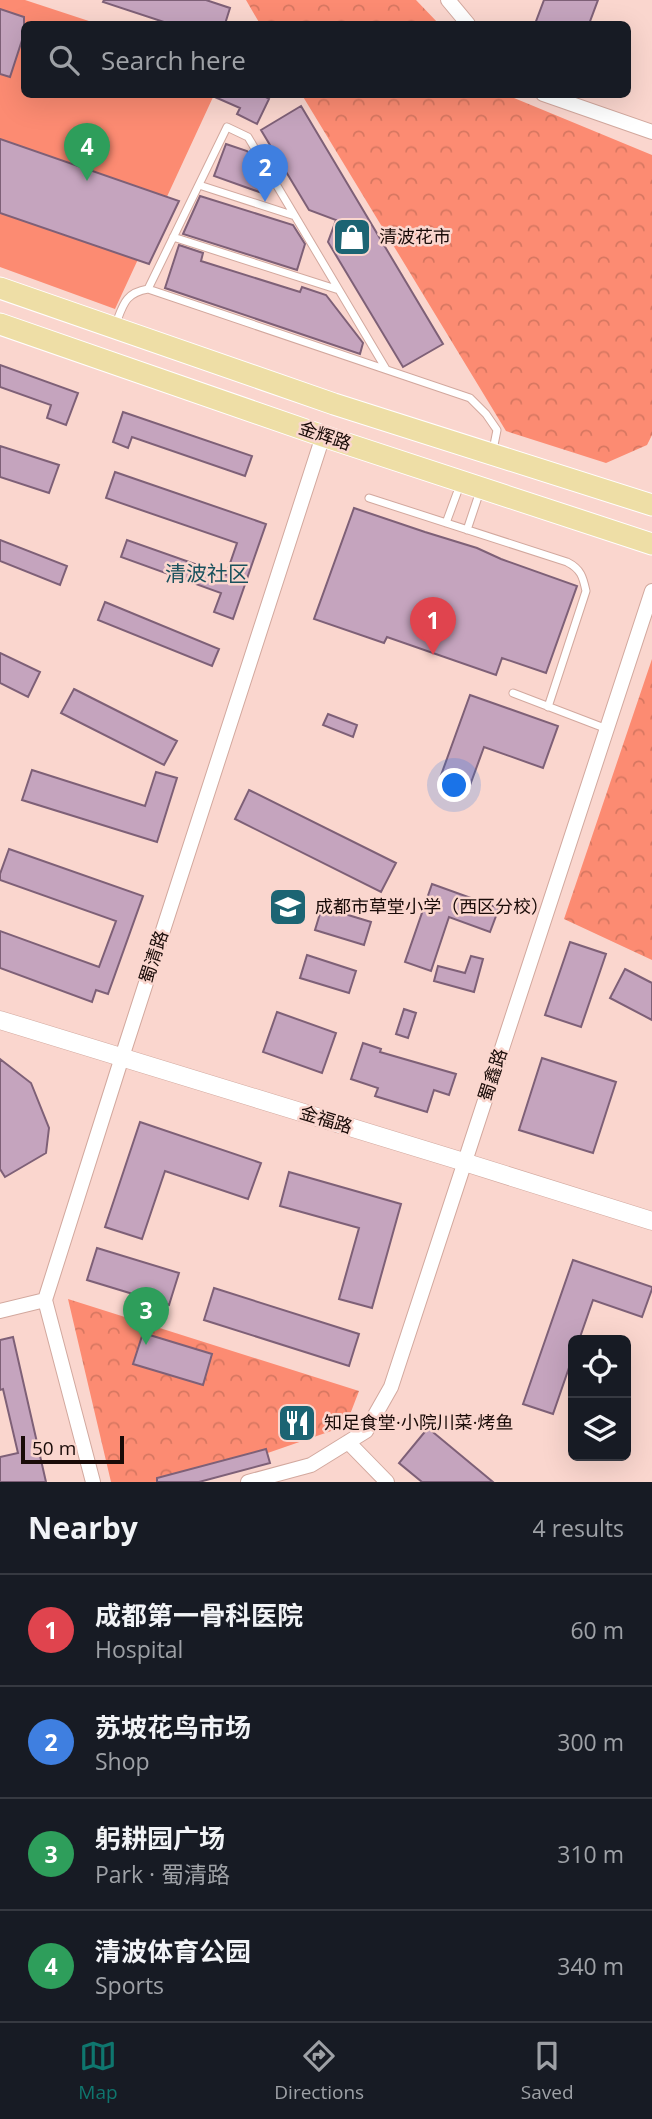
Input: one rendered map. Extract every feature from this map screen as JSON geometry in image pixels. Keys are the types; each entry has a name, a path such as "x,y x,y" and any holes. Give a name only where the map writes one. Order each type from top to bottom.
{"main road":[{"name":"金辉路","path":"0,288 334,404 652,505"},
{"name":"金辉路","path":"0,324 323,436 652,544"},
{"path":"471,484 492,454"}],"street":[{"path":"448,0 466,21"},
{"path":"554,98 652,132"},
{"name":"蜀清路","path":"46,1300 323,436"},
{"name":"蜀鑫路","path":"248,1482 311,1465 366,1431 391,1387 652,591"},
{"name":"金福路","path":"0,1020 652,1221"},
{"path":"0,1311 46,1300 93,1482"},
{"path":"348,1442 387,1482"}],"lane":[{"path":"148,289 227,127 248,137 386,369"},
{"path":"199,185 295,216"},
{"path":"173,237 339,290"},
{"path":"115,327 125,301 135,291 148,289 470,397 497,430 492,454"},
{"path":"446,523 471,484"},
{"path":"467,530 471,484"},
{"path":"369,498 567,562 578,568 586,592 548,707"},
{"path":"513,693 607,729"}],"green space":[{"path":"0,0 25,0 89,21 21,21 21,98 213,98 115,309 0,267"},
{"path":"246,0 416,0 436,21 258,21"},
{"path":"304,98 514,98 652,155 652,435 647,445 606,463 506,431"},
{"path":"652,659 652,960 564,919"},
{"path":"68,1299 359,1391 349,1417 334,1430 184,1482 111,1482"}],"building":[{"path":"206,0 230,8 226,21 161,21 103,2"},
{"path":"544,0 598,0 590,21 536,21"},
{"path":"0,9 24,17 24,21 21,21 21,43 10,77 0,74"},
{"path":"217,98 269,99 257,124 237,114 240,108"},
{"name":"清波花市","path":"301,106 443,344 403,367 328,242 336,220 309,210 261,130"},
{"path":"0,139 179,201 149,264 0,213"},
{"path":"226,144 247,151 267,181 262,193 214,176"},
{"path":"200,196 293,225 305,244 297,270 183,234"},
{"path":"179,245 203,253 201,261 300,292 302,287 326,295 363,343 360,354 165,288"},
{"path":"0,365 78,393 66,425 47,418 51,405 0,387"},
{"path":"123,412 252,456 245,476 132,437 128,448 113,442"},
{"path":"0,446 59,465 49,493 0,477"},
{"path":"115,472 266,524 233,619 214,612 221,593 121,557 127,540 226,575 237,543 106,498"},
{"path":"354,508 477,548 577,586 546,673 502,658 496,675 387,637 384,643 314,619"},
{"path":"0,540 67,566 60,585 0,561"},
{"path":"105,602 219,649 212,666 98,620"},
{"path":"0,653 40,672 28,697 0,683"},
{"path":"74,689 177,741 164,765 61,713"},
{"path":"470,695 558,726 543,768 484,747 469,788 440,778"},
{"path":"328,714 357,725 353,737 323,725"},
{"path":"32,770 145,806 156,772 177,778 157,842 22,800"},
{"path":"249,790 396,863 381,892 235,819"},
{"path":"9,849 143,896 108,994 96,990 92,1002 0,968 0,931 99,967 116,921 0,880"},
{"path":"432,884 499,908 490,932 449,917 431,971 405,962"},
{"path":"322,907 371,922 364,945 315,930"},
{"path":"570,942 606,954 581,1027 545,1015"},
{"path":"307,955 356,971 349,993 300,978"},
{"path":"471,956 483,959 474,992 434,981 438,966 465,973"},
{"path":"625,969 652,983 652,1020 610,998"},
{"path":"404,1009 416,1013 408,1038 396,1034"},
{"path":"277,1012 336,1033 322,1073 263,1052"},
{"path":"363,1043 381,1049 380,1052 456,1074 449,1095 434,1090 427,1112 375,1096 378,1088 351,1079"},
{"path":"542,1058 616,1082 593,1153 519,1130"},
{"path":"0,1059 31,1083 49,1128 46,1153 5,1177 0,1169"},
{"path":"140,1122 261,1163 248,1199 165,1171 142,1239 105,1227"},
{"path":"289,1172 401,1204 372,1308 339,1299 359,1228 280,1206"},
{"path":"97,1248 179,1273 169,1305 87,1280"},
{"path":"573,1260 652,1287 642,1317 593,1300 581,1335 568,1335 568,1370 553,1414 523,1404"},
{"path":"214,1288 359,1334 349,1366 204,1320"},
{"path":"143,1333 212,1354 203,1385 133,1364"},
{"path":"13,1337 46,1482 0,1482 0,1457 18,1453 3,1389 0,1390 0,1340"},
{"path":"428,1428 493,1482 422,1482 399,1463"},
{"path":"266,1449 270,1463 199,1482 157,1482 157,1478"}],"place":[{"name":"清波体育公园","path":"87,181"},
{"name":"苏坡花鸟市场","path":"265,202"},
{"name":"清波花市","path":"352,237"},
{"name":"成都第一骨科医院","path":"433,655"},
{"name":"成都市草堂小学（西区分校）","path":"288,907"},
{"name":"躬耕园广场","path":"146,1345"},
{"name":"知足食堂·小院川菜·烤鱼","path":"297,1423"}],"district":[{"name":"清波社区","path":"207,574"}]}
